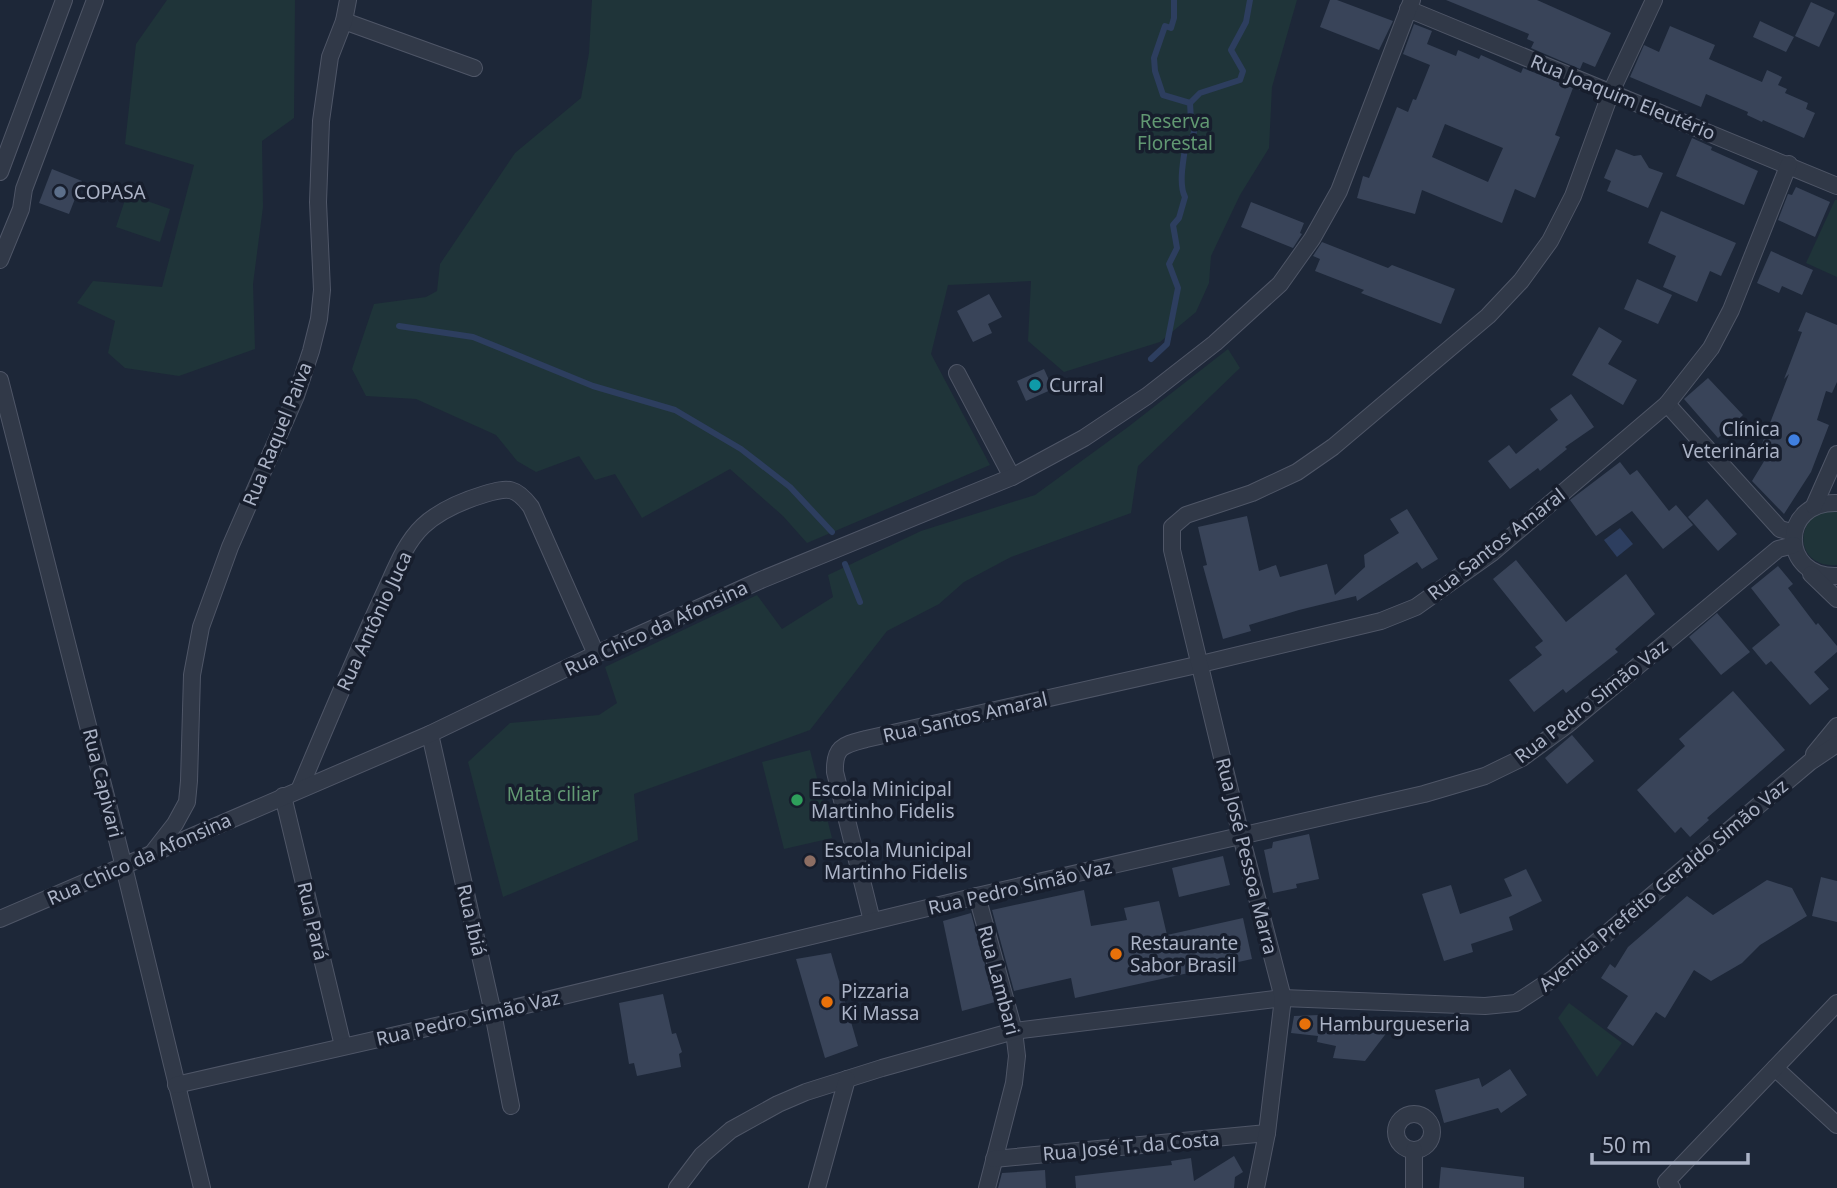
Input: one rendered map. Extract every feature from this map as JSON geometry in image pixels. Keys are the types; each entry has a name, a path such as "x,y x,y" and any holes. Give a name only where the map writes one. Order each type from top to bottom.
{"street":[{"path":"0,172 64,0"},
{"path":"0,260 21,209 24,189 95,0"},
{"name":"Rua Raquel Paiva","path":"153,853 175,824 187,802 191,675 201,627 230,547 296,396 319,319 322,290 318,202 321,121 330,57 344,21 348,0"},
{"path":"1611,92 1654,0"},
{"name":"Rua Joaquim Eleutério","path":"1410,4 1611,92 1837,186"},
{"name":"Rua Chico da Afonsina","path":"0,919 430,734 596,654 761,580 1012,477 1084,438 1147,396 1215,343 1280,284 1312,239 1339,191 1410,4"},
{"path":"344,21 474,68"},
{"name":"Rua José Pessoa Marra","path":"1256,1188 1267,1133 1283,998 1172,550 1172,527 1186,515 1252,493 1297,472 1386,404 1488,316 1521,281 1550,241 1573,196 1611,92"},
{"name":"Rua Santos Amaral","path":"873,920 835,772 836,754 848,744 1381,621 1416,607 1492,552 1667,404 1711,348 1731,310 1789,164"},
{"path":"957,373 1012,477"},
{"name":"Rua Capivari","path":"0,380 16,435 202,1188"},
{"path":"1667,404 1780,529 1794,539"},
{"path":"1814,506 1837,454"},
{"name":"Rua Antônio Juca","path":"300,788 374,616 400,560 414,537 422,526 436,516 478,496 499,490 512,490 522,494 531,507 596,654"},
{"path":"1837,503 1814,506 1804,513 1798,522 1794,539 1797,556 1837,598"},
{"name":"Rua Pedro Simão Vaz","path":"176,1086 493,1013 873,920 1424,794 1486,776 1522,758 1567,725 1778,549 1794,539"},
{"path":"1805,566 1815,573 1837,576"},
{"path":"1806,766 1837,726"},
{"name":"Rua Ibiá","path":"430,734 493,1013 510,1106"},
{"path":"1806,766 1837,744"},
{"name":"Avenida Prefeito Geraldo Simão Vaz","path":"677,1188 702,1155 731,1130 778,1104 847,1079 1014,1031 1283,998 1485,1006 1516,1003 1554,978 1806,766"},
{"name":"Rua Pará","path":"284,796 344,1046"},
{"name":"Rua Lambari","path":"977,896 1014,1031 1017,1056 1014,1083 987,1188"},
{"path":"1669,1185 1837,1003"},
{"path":"1775,1068 1837,1125"},
{"path":"817,1188 847,1079"},
{"name":"Rua José T. da Costa","path":"994,1159 1267,1133"},
{"path":"1414,1150 1414,1188"}],"green space":[{"path":"167,0 295,0 294,118 262,141 263,207 253,284 255,349 179,376 125,368 108,353 115,321 77,303 93,281 162,287 194,165 125,144 136,44"},
{"name":"Reserva Florestal","path":"592,0 1297,0 1272,87 1269,148 1240,195 1211,256 1209,283 1196,312 1160,342 1064,372 1028,341 1031,281 948,285 931,354 990,465 807,543 783,516 730,469 642,518 615,474 595,480 579,456 536,472 517,461 496,435 416,399 366,396 352,369 374,304 426,297 437,291 440,264 515,153 581,98 589,53"},
{"path":"127,194 170,209 160,242 116,227"},
{"path":"1837,200 1837,277 1806,263"},
{"name":"Mata ciliar","path":"1228,349 1240,368 1138,466 1131,513 1011,557 964,582 939,604 887,631 810,730 634,794 638,840 503,897 468,762 510,723 599,715 617,703 605,667 757,595 782,629 833,597 828,575 921,531 1035,495"},
{"path":"1837,510 1837,565 1826,565 1817,562 1805,549 1804,532 1815,514"},
{"name":"Escola Minicipal Martinho Fidelis","path":"810,750 832,838 784,849 762,762"},
{"path":"1569,1003 1622,1043 1597,1077 1558,1018"}],"water":[{"path":"1620,528 1633,544 1617,557 1604,540"}],"building":[{"path":"1330,0 1337,0 1393,21 1379,50 1320,27"},
{"path":"1446,0 1537,0 1611,33 1595,67 1583,62 1580,69 1531,48 1534,42 1527,39 1529,34"},
{"path":"1811,2 1835,13 1819,47 1795,36"},
{"path":"1760,21 1794,37 1786,52 1753,37"},
{"path":"1414,24 1432,31 1427,44 1456,56 1458,50 1479,59 1481,55 1521,73 1523,68 1573,88 1555,135 1560,137 1535,198 1515,189 1502,223 1422,190 1415,214 1357,198 1363,176 1369,178 1397,107 1408,112 1413,99 1416,100 1430,65 1403,54","holes":["1445,124 1503,148 1488,182 1432,157"]},
{"path":"1670,26 1715,45 1709,59 1762,82 1767,70 1782,77 1778,85 1787,89 1785,93 1808,103 1806,109 1815,113 1804,138 1763,120 1762,122 1747,115 1748,112 1706,94 1701,107 1630,77 1644,45 1659,52"},
{"path":"1692,138 1712,147 1711,150 1758,171 1744,205 1676,176"},
{"path":"1616,149 1634,156 1641,155 1649,168 1663,173 1648,208 1607,191 1611,181 1604,178"},
{"name":"COPASA","path":"52,169 82,181 69,214 39,203"},
{"path":"1796,187 1830,202 1815,237 1778,220 1788,194 1792,195"},
{"path":"1251,202 1304,223 1300,233 1302,234 1293,248 1241,227"},
{"path":"1661,211 1736,243 1721,276 1710,271 1697,302 1663,287 1676,256 1648,243"},
{"path":"1322,242 1388,268 1392,265 1455,289 1441,324 1361,293 1364,290 1315,271 1320,259 1313,256"},
{"path":"1771,251 1813,270 1802,295 1782,286 1779,293 1757,283"},
{"path":"1637,279 1672,295 1658,324 1624,309"},
{"path":"989,294 1002,317 988,324 992,333 973,342 957,311"},
{"path":"1806,312 1837,325 1837,382 1832,393 1826,391 1817,420 1829,425 1811,472 1784,514 1752,481 1766,458 1758,454 1789,374 1784,379 1802,332 1798,331"},
{"path":"1599,327 1622,341 1608,364 1637,380 1623,405 1572,375"},
{"name":"Curral","path":"1044,369 1053,389 1026,401 1017,381"},
{"path":"1708,378 1743,415 1718,438 1684,399"},
{"path":"1571,394 1594,427 1565,447 1567,449 1540,471 1538,468 1510,489 1488,461 1509,445 1516,454 1558,420 1550,409"},
{"path":"1620,462 1630,475 1637,470 1669,511 1676,505 1693,525 1663,549 1632,511 1596,536 1570,500"},
{"path":"1707,499 1737,534 1718,551 1688,517"},
{"path":"1407,509 1438,559 1422,569 1417,562 1357,601 1356,596 1299,610 1249,625 1251,631 1223,639 1203,566 1207,565 1198,527 1247,516 1259,571 1276,565 1280,577 1327,564 1335,595 1365,567 1364,555 1399,533 1390,519"},
{"path":"1516,560 1566,622 1626,574 1655,614 1615,649 1618,652 1566,693 1563,689 1534,712 1509,680 1542,655 1535,647 1543,641 1493,579"},
{"path":"1778,566 1793,584 1788,588 1816,625 1818,623 1837,646 1837,652 1814,672 1829,689 1810,705 1771,661 1766,665 1752,648 1780,625 1751,588"},
{"path":"1717,613 1750,652 1721,675 1689,637"},
{"path":"1733,691 1785,750 1707,818 1709,820 1690,837 1681,827 1675,833 1637,790 1685,746 1679,739"},
{"path":"1572,735 1594,761 1567,784 1545,758"},
{"path":"1309,834 1319,879 1296,884 1297,888 1273,893 1264,850 1272,848 1273,842"},
{"path":"1223,856 1230,885 1179,897 1172,868"},
{"path":"1526,869 1542,901 1509,917 1513,930 1471,944 1473,952 1444,961 1422,894 1451,885 1460,914 1512,896 1504,879"},
{"path":"1821,877 1837,881 1837,922 1812,916"},
{"path":"1767,880 1792,888 1807,916 1760,945 1742,963 1711,981 1694,970 1665,1018 1656,1012 1633,1046 1607,1028 1628,996 1601,978 1610,964 1615,968 1628,947 1687,896 1713,915"},
{"path":"1084,890 1091,926 1127,920 1124,908 1159,901 1167,935 1243,918 1252,959 1075,998 1071,978 1014,991 992,910"},
{"path":"971,913 995,1002 962,1011 943,921"},
{"name":"Pizzaria Ki Massa","path":"831,953 858,1046 825,1058 796,959"},
{"path":"663,994 672,1034 676,1033 682,1052 679,1054 681,1067 637,1076 634,1063 629,1064 619,1003"},
{"path":"1319,1015 1394,1023 1365,1061 1333,1058 1336,1046 1317,1042 1318,1036 1291,1033 1294,1016"},
{"path":"1510,1069 1527,1095 1501,1113 1498,1108 1444,1123 1435,1090 1479,1078 1482,1087"},
{"path":"1234,1156 1243,1172 1235,1177 1234,1188 1076,1188 1075,1176 1172,1165 1171,1161 1191,1158 1194,1181"},
{"path":"1441,1167 1524,1177 1524,1188 1439,1188"},
{"path":"1045,1170 1046,1188 998,1188 1002,1173"}],"waterway":[{"path":"1151,359 1167,344 1178,288 1169,264 1177,248 1173,225 1179,218 1185,197 1182,178 1184,155 1186,142 1193,136 1195,127 1191,120 1190,103 1163,95 1155,71 1154,58 1165,26 1171,28 1174,18 1174,0"},
{"path":"1190,103 1200,93 1240,80 1243,71 1231,50 1246,22 1250,0"},
{"path":"399,326 473,337 593,386 675,410 741,449 790,487 832,532"},
{"path":"845,564 860,602"}],"place":[{"name":"COPASA","path":"60,192"},
{"name":"Curral","path":"1035,385"},
{"name":"Clínica Veterinária","path":"1794,440"},
{"name":"Escola Minicipal Martinho Fidelis","path":"797,800"},
{"name":"Escola Municipal Martinho Fidelis","path":"810,861"},
{"name":"Restaurante Sabor Brasil","path":"1116,954"},
{"name":"Pizzaria Ki Massa","path":"827,1002"},
{"name":"Hamburgueseria","path":"1305,1024"}]}
